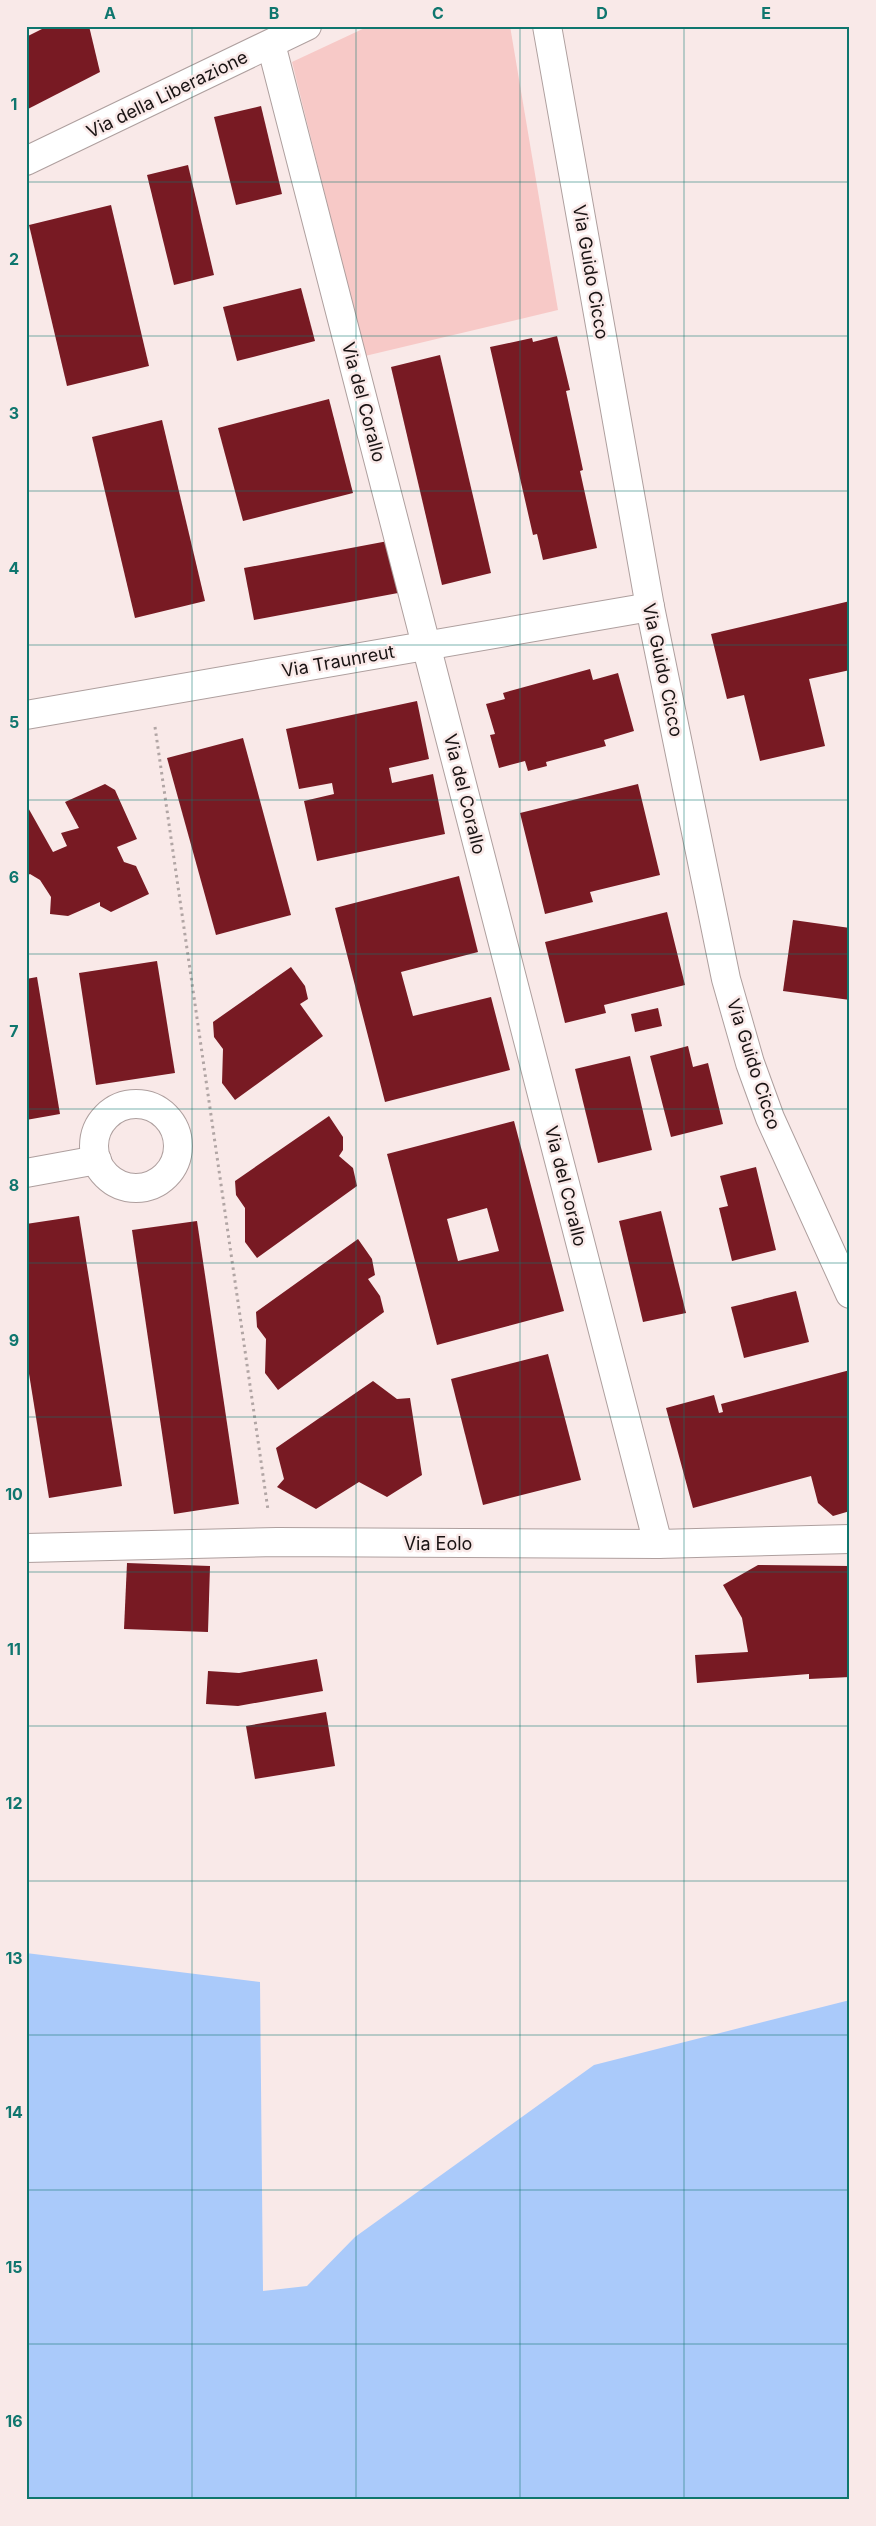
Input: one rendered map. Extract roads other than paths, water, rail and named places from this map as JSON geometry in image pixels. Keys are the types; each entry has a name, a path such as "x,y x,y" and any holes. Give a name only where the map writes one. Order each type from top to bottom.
{"street":[{"name":"Via della Liberazione","path":"26,162 307,26"},
{"name":"Via Guido Cicco","path":"548,26 650,607 734,1008 770,1118 850,1294"},
{"name":"Via del Corallo","path":"271,44 428,646 658,1544"},
{"name":"Via Traunreut","path":"26,715 650,607"},
{"path":"26,1173 97,1160"},
{"name":"Via Eolo","path":"26,1548 277,1542 658,1544 850,1539"}],"water":[{"path":"26,1953 260,1982 263,2291 307,2286 355,2237 594,2065 850,2000 850,2500 26,2500"}]}
